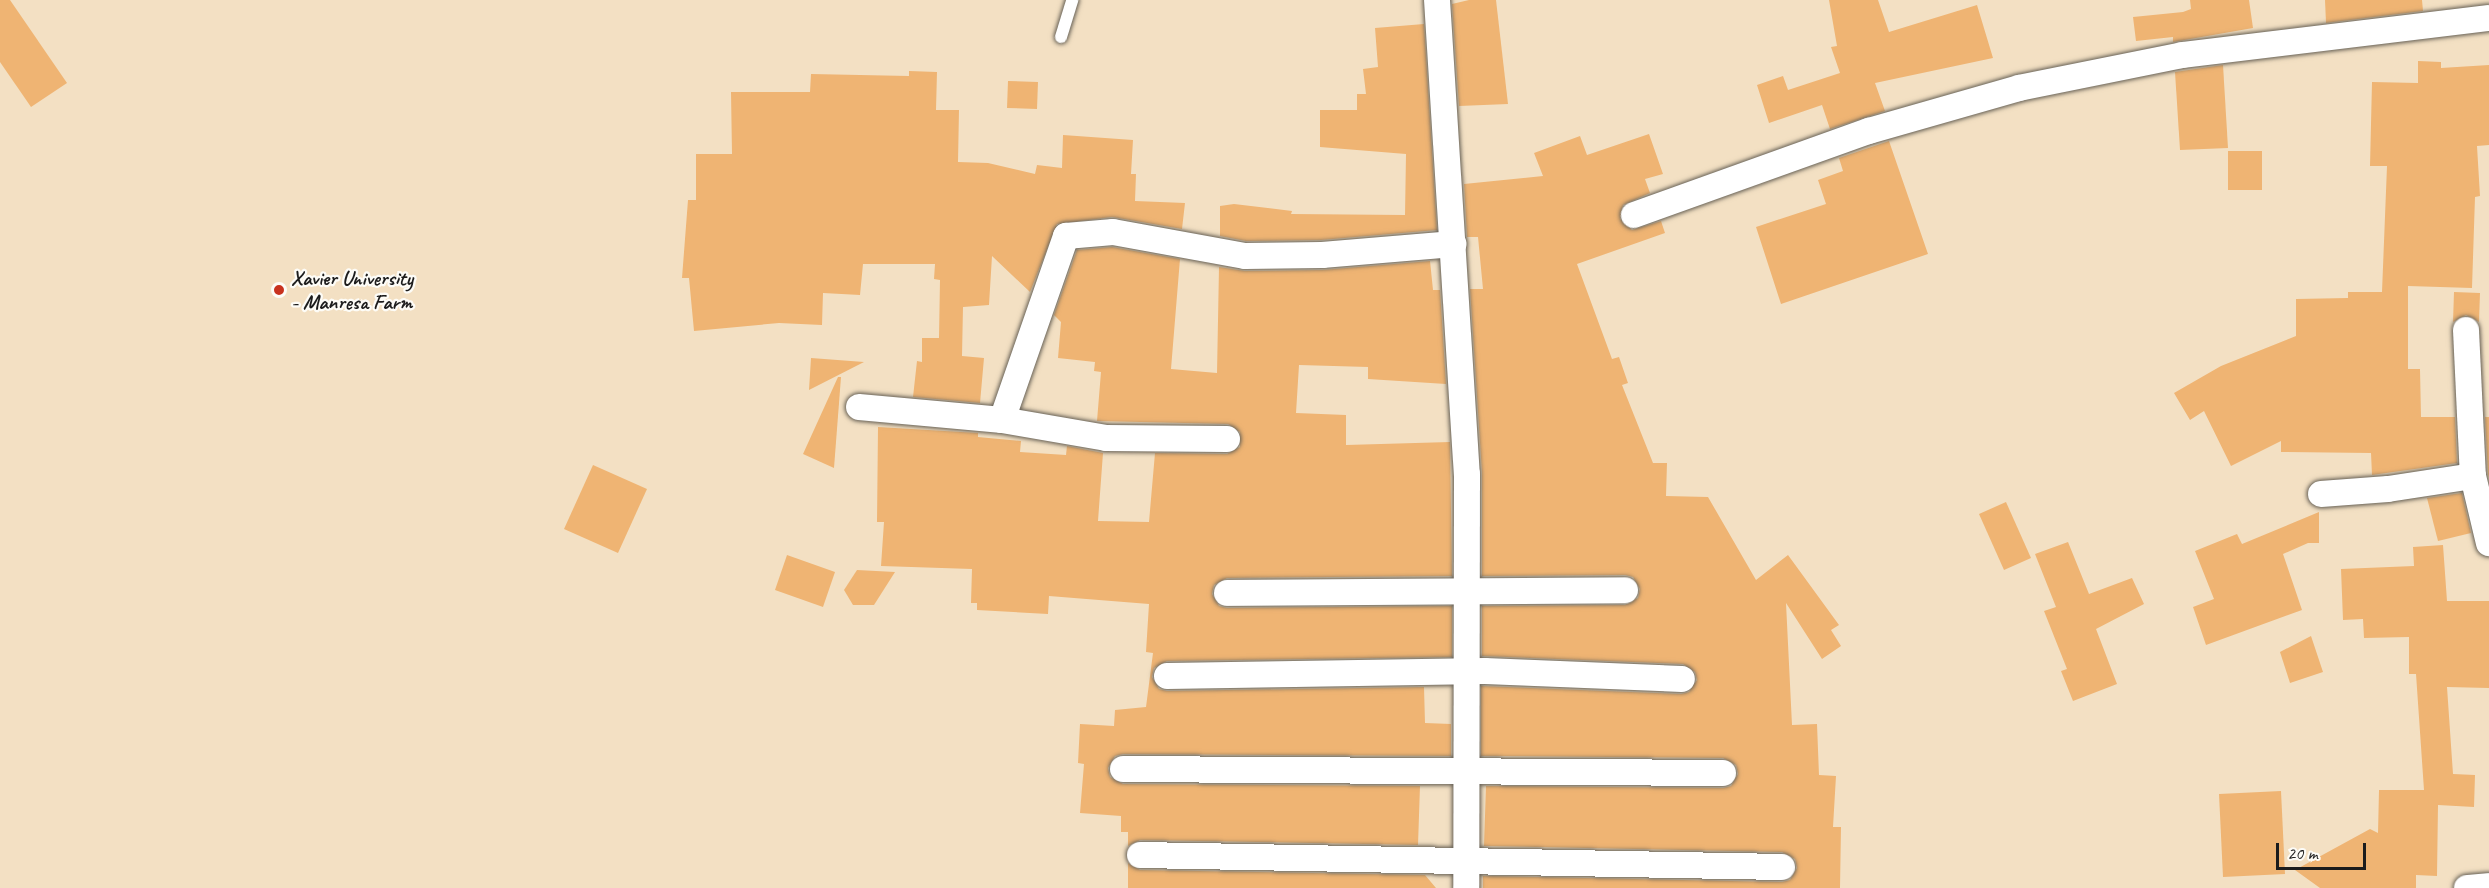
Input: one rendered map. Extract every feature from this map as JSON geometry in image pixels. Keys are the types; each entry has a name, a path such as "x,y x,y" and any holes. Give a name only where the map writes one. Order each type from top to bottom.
{"street":[{"path":"1437,0 1467,474 1464,671 1466,876"},
{"path":"1634,215 1869,131 2019,88 2182,55 2489,18"},
{"path":"1002,420 1053,282 1066,236 1113,232 1245,256 1322,255 1454,244"},
{"path":"2466,330 2473,476 2489,543"},
{"path":"859,407 1002,420 1106,438 1227,439"},
{"path":"2322,494 2388,489 2473,476"},
{"path":"1227,593 1466,588 1625,590"},
{"path":"1167,676 1464,671 1682,679"},
{"path":"1123,769 1723,773"},
{"path":"1140,855 1466,876 1782,867"},
{"path":"2468,888 2489,886"}],"lane":[{"path":"1061,37 1072,0"}],"building":[{"path":"0,0 10,0 67,83 31,107 0,62"},
{"path":"1469,0 1496,0 1508,104 1459,106 1452,4"},
{"path":"1829,0 1878,0 1889,32 1977,5 1993,58 1875,83 1885,111 1830,129 1822,105 1769,123 1757,85 1783,76 1788,90 1840,73 1831,47 1837,46"},
{"path":"2190,0 2249,0 2253,28 2173,42 2173,37 2136,41 2133,17 2183,12 2191,9"},
{"path":"2325,0 2422,0 2423,11 2326,23"},
{"path":"1424,24 1437,230 1321,240 1246,241 1220,236 1220,206 1234,204 1292,211 1291,214 1405,215 1406,154 1320,147 1320,110 1357,110 1357,94 1366,94 1363,69 1378,67 1375,28"},
{"path":"2418,61 2441,62 2441,68 2489,65 2489,145 2477,146 2480,196 2475,197 2472,288 2408,286 2408,369 2420,369 2421,417 2455,417 2457,463 2372,475 2371,453 2281,452 2281,441 2231,466 2204,411 2190,420 2174,393 2221,366 2296,336 2296,299 2348,298 2348,292 2382,292 2387,166 2370,166 2372,82 2418,83"},
{"path":"2223,65 2228,148 2180,150 2175,72"},
{"path":"909,71 937,72 936,110 959,110 958,162 988,163 1035,174 1037,165 1062,168 1063,135 1133,140 1131,174 1136,174 1135,201 1185,203 1182,229 1112,217 1057,224 1030,292 992,256 989,305 963,307 962,356 984,358 980,403 913,397 917,361 922,362 922,338 939,338 940,280 934,279 935,264 863,264 860,295 823,293 822,325 779,323 694,331 689,278 682,278 688,200 696,200 696,154 732,154 731,92 810,92 811,74 909,76"},
{"path":"1008,81 1038,82 1037,109 1007,108"},
{"path":"1649,134 1663,174 1645,179 1650,193 1623,205 1620,219 1632,230 1661,221 1665,233 1577,264 1612,359 1619,357 1628,383 1622,385 1653,463 1667,463 1666,496 1708,497 1756,580 1788,555 1839,625 1831,630 1841,646 1822,659 1786,603 1792,725 1817,724 1819,775 1836,776 1833,827 1841,827 1840,888 1483,888 1483,876 1782,882 1790,880 1797,868 1795,859 1782,852 1484,846 1486,786 1723,788 1731,786 1738,774 1736,765 1723,758 1481,756 1481,686 1681,694 1689,692 1697,680 1695,672 1683,664 1482,656 1482,606 1625,605 1638,598 1640,589 1633,577 1625,575 1482,576 1482,473 1470,289 1483,289 1478,237 1467,237 1464,184 1543,176 1534,153 1580,136 1587,155"},
{"path":"1889,141 1928,254 1781,304 1756,227 1826,204 1818,180 1843,171 1839,158"},
{"path":"2228,151 2262,151 2262,190 2228,190"},
{"path":"1112,247 1180,259 1171,369 1217,373 1219,267 1245,271 1322,270 1430,261 1433,290 1440,290 1446,384 1368,379 1368,367 1299,365 1296,413 1346,415 1346,445 1450,442 1452,576 1227,578 1214,585 1212,594 1219,606 1227,608 1452,606 1452,657 1167,661 1154,668 1152,677 1159,689 1167,691 1424,687 1425,723 1451,724 1451,756 1123,754 1115,756 1108,768 1110,777 1123,784 1420,786 1418,845 1140,840 1128,846 1128,832 1121,832 1121,816 1080,813 1084,764 1078,763 1080,724 1114,726 1115,710 1146,707 1153,653 1146,652 1149,604 1049,596 1048,614 977,610 977,603 971,603 972,569 881,566 884,522 877,522 878,427 978,433 978,437 1021,441 1020,452 1066,455 1067,446 1103,453 1098,521 1149,522 1155,453 1227,454 1240,447 1240,432 1228,424 1097,421 1101,372 1094,371 1095,362 1058,358 1061,322 1054,315 1077,250"},
{"path":"2454,292 2480,293 2479,322 2466,315 2453,322"},
{"path":"811,358 864,362 809,390"},
{"path":"838,377 841,377 834,468 803,454"},
{"path":"2485,417 2489,417 2489,478 2488,474"},
{"path":"593,465 647,489 618,553 564,529"},
{"path":"2462,493 2471,533 2438,541 2427,498"},
{"path":"2006,502 2031,558 2004,570 1979,514"},
{"path":"2319,512 2319,543 2308,543 2283,554 2302,610 2206,645 2193,607 2214,599 2195,551 2237,534 2242,544"},
{"path":"2068,542 2089,594 2132,578 2144,604 2096,629 2117,684 2073,701 2061,671 2067,669 2044,611 2056,607 2035,554"},
{"path":"2443,545 2447,601 2489,601 2489,688 2447,687 2453,774 2475,775 2474,807 2438,805 2437,876 2416,875 2416,888 2320,888 2295,870 2370,829 2378,833 2379,790 2424,790 2416,674 2409,674 2409,637 2364,638 2363,619 2343,620 2341,569 2414,566 2413,547"},
{"path":"787,555 835,572 823,607 775,590"},
{"path":"857,570 895,572 874,605 853,605 844,590"},
{"path":"2311,636 2323,672 2290,683 2280,652"},
{"path":"2281,791 2285,874 2223,877 2219,794"},
{"path":"1128,863 1140,870 1425,875 1436,888 1128,888"}],"place":[{"name":"Xavier University - Manresa Farm","path":"279,290"}]}
